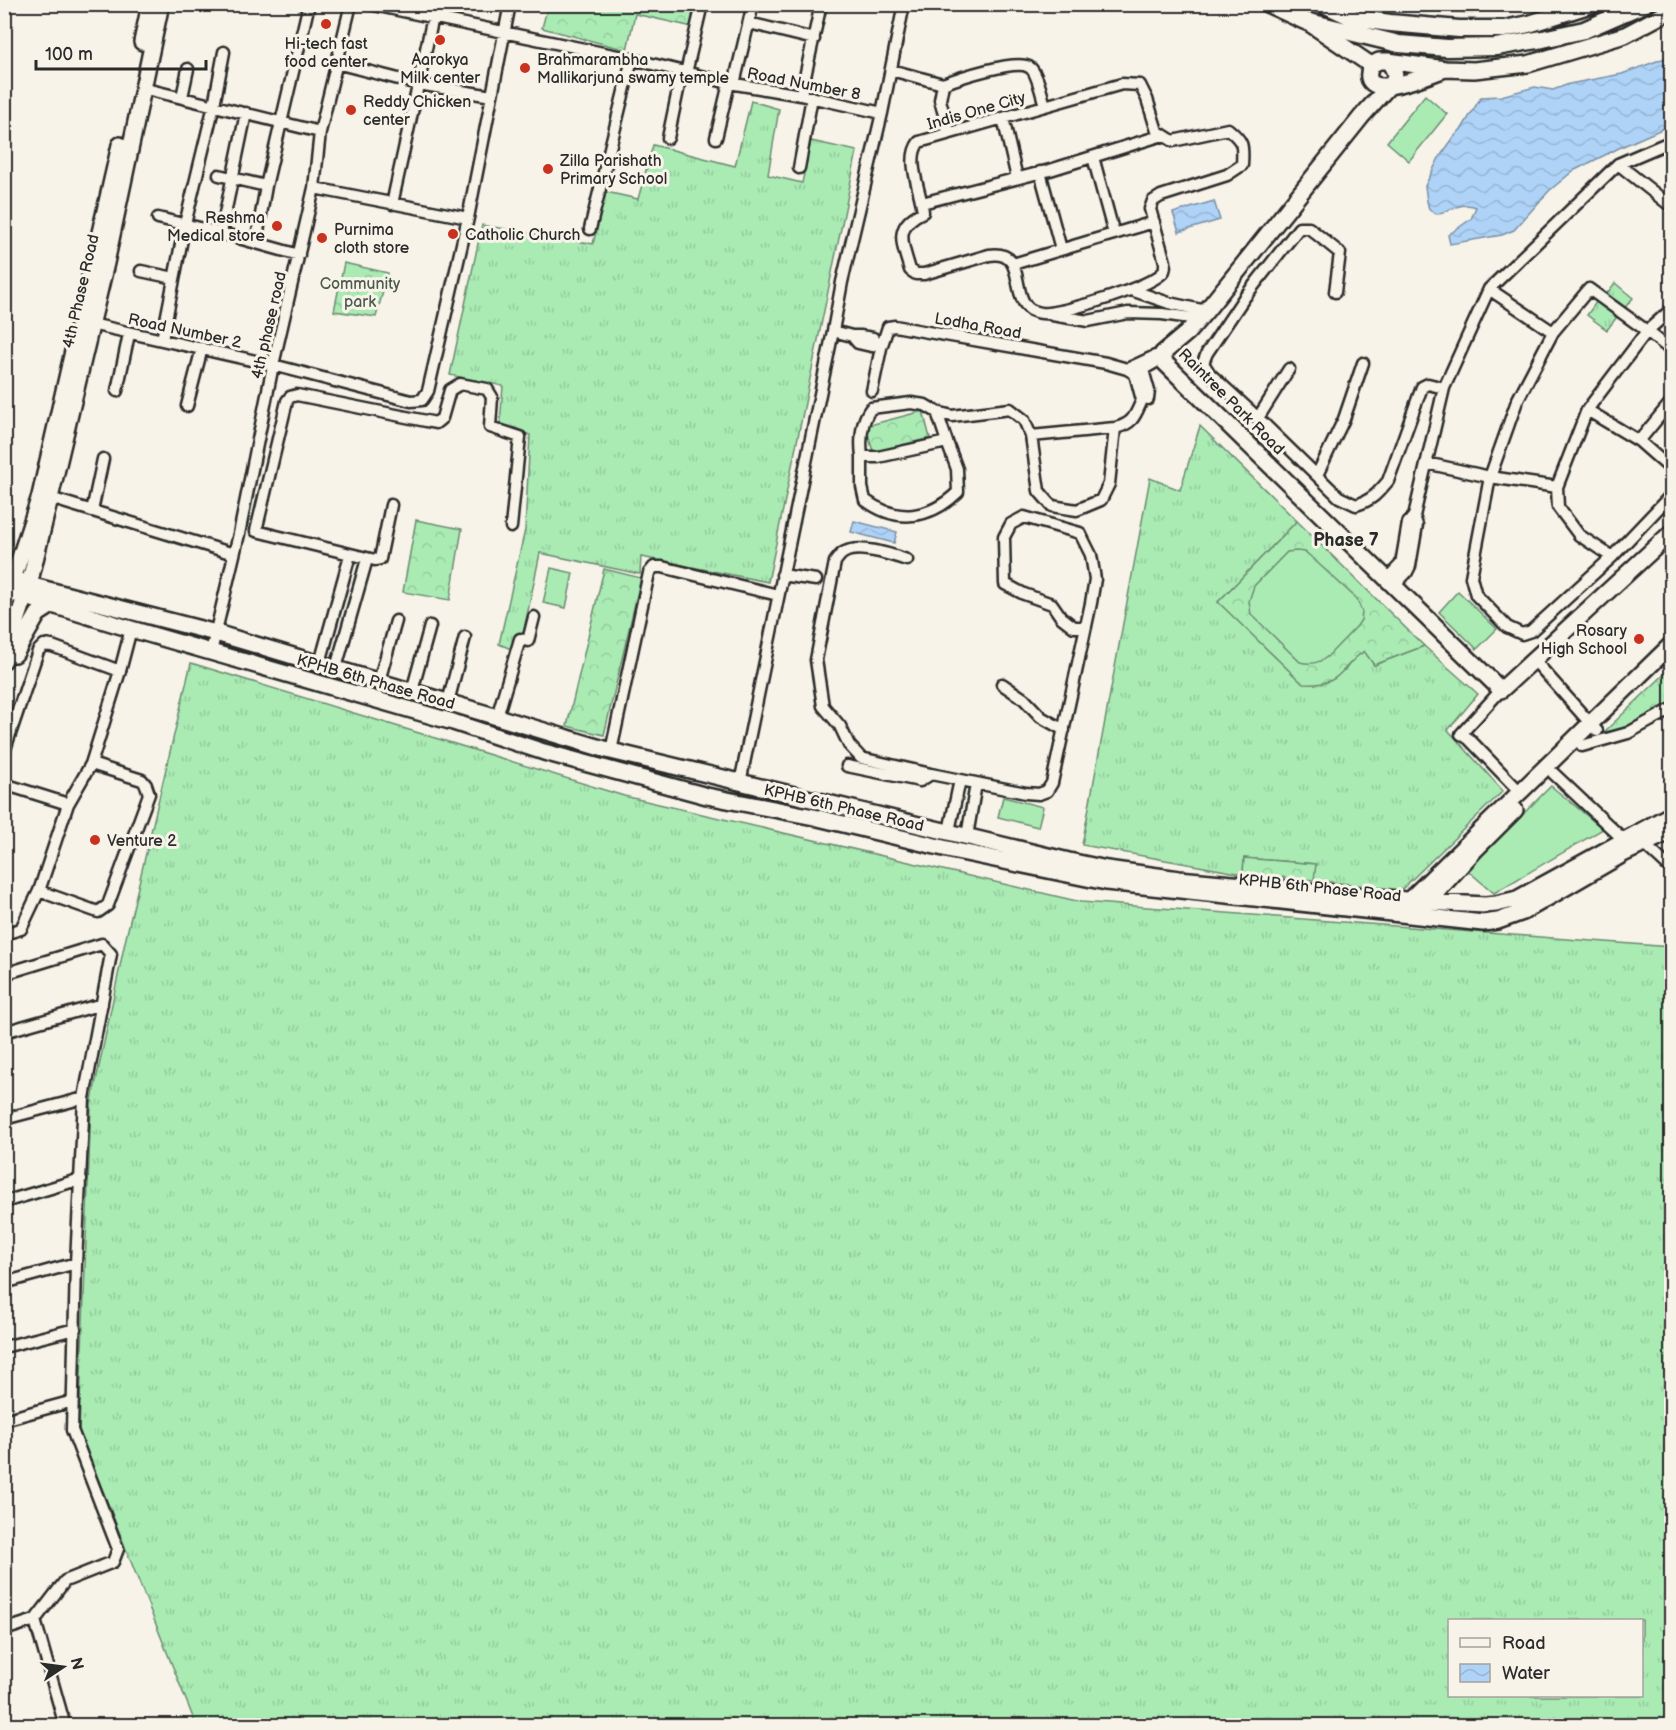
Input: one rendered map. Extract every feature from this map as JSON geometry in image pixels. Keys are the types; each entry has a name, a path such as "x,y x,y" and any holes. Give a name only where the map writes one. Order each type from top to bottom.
{"main road":[{"path":"1268,4 1305,21 1399,44 1447,48 1496,47 1584,30 1644,4"},
{"path":"1325,5 1354,18 1390,23 1459,29 1504,29 1592,4"}],"street":[{"name":"4th Phase Road","path":"4,607 40,496 150,4"},
{"name":"4th Phase Road","path":"4,660 27,591 50,498 108,251 160,4"},
{"path":"256,243 266,186 309,4"},
{"name":"4th phase road","path":"211,652 314,188 320,132 351,4"},
{"name":"Road Number 8","path":"369,4 429,12 505,33 632,59 731,84 807,96 882,113"},
{"path":"314,188 468,218 510,4"},
{"path":"668,138 702,4"},
{"path":"716,138 753,4"},
{"path":"799,168 814,39 821,4"},
{"path":"740,783 844,273 882,113 904,4"},
{"path":"1370,72 1379,61 1474,70 1528,64 1624,35 1671,10"},
{"path":"392,204 418,84 429,12"},
{"path":"1305,21 1370,72 1377,87 1388,87 1445,69"},
{"path":"749,23 814,39"},
{"path":"162,340 185,224 214,105 224,52"},
{"path":"590,229 632,59"},
{"path":"1388,61 1396,74 1394,82 1388,87"},
{"path":"336,63 418,84 492,96"},
{"path":"891,70 943,84 1015,64 1029,66 1034,72 1045,105"},
{"path":"182,97 188,69"},
{"name":"Raintree Park Road","path":"1362,116 1370,72"},
{"path":"943,84 940,100 949,133"},
{"name":"Indis One City","path":"922,203 912,158 914,147 919,142 1045,105 1122,84 1140,86 1147,99 1157,131 1163,135"},
{"name":"Raintree Park Road","path":"1388,87 1362,116 1188,332 1164,358 1501,690"},
{"path":"142,88 320,132"},
{"path":"221,232 246,113"},
{"path":"1003,118 1017,178"},
{"path":"1046,314 1131,290 1164,271 1165,262 1150,209 1153,201 1161,196 1227,175 1242,165 1240,139 1228,129 1173,141 1163,135 1040,172 922,203 923,212 913,217 902,232 901,240 910,270 916,274 924,274 999,254 1006,255 1013,264 1024,303 1031,310 1046,314 1088,321 1128,313 1202,315"},
{"path":"1390,583 1401,564 1408,523 1414,516 1444,388 1489,289 1618,164 1671,141"},
{"path":"1092,157 1114,234"},
{"path":"1618,164 1671,207"},
{"path":"1040,172 1061,249"},
{"path":"219,175 266,186"},
{"path":"158,218 221,232 299,255"},
{"name":"Road Number 2","path":"91,324 273,365 411,401 422,399 428,391 468,218"},
{"path":"1013,264 1154,222"},
{"path":"1335,292 1340,253 1309,228 1299,228 1244,298 1207,353 1203,363 1210,374 1258,417 1339,497 1356,505 1369,501 1388,481 1422,387 1428,384 1444,388"},
{"path":"141,271 174,278"},
{"path":"1489,289 1553,332"},
{"path":"1671,351 1589,289 1553,332 1516,401 1490,477 1472,577 1476,595 1507,627 1522,634 1531,631 1612,557 1671,494"},
{"path":"1131,290 1202,315"},
{"path":"1128,313 1152,298"},
{"path":"1612,557 1579,535 1558,507 1557,487 1587,410 1647,331 1671,309"},
{"name":"Lodha Road","path":"880,344 888,327 895,326 1138,370"},
{"path":"833,331 873,338 880,344 872,391"},
{"path":"117,391 129,334"},
{"path":"187,406 202,348"},
{"path":"1138,370 1164,358"},
{"path":"1138,370 1164,358"},
{"path":"1317,475 1344,419 1364,363"},
{"path":"1258,417 1289,369"},
{"path":"1138,370 1149,391 1148,399"},
{"path":"1031,436 1127,425 1142,400 1138,370"},
{"path":"391,505 380,559 375,560 256,531 287,400 290,397 297,395 436,423 442,418 450,390 460,384 487,389 492,397 490,427 520,437 511,527"},
{"path":"1639,441 1671,401"},
{"path":"937,412 957,469 958,492 937,508 913,515 894,515 877,509 865,500 862,487 863,426 871,408 910,403 925,405 937,412 952,416 1010,409 1024,420 1031,436 1039,491 1052,506 1077,510 1101,500 1109,484 1115,428"},
{"path":"1587,410 1639,441 1671,470"},
{"path":"862,457 878,457 947,442"},
{"path":"92,511 103,459"},
{"path":"1426,463 1490,477 1557,487"},
{"path":"50,498 234,554"},
{"path":"907,560 876,551 850,550 842,553 835,562 816,660 824,706 840,726 849,745 861,758 960,780 976,786 1039,794 1047,791 1052,783 1086,627 1095,579 1091,555 1080,533 1024,518 1011,524 1004,537 1005,584 1052,604 1074,627 1086,627"},
{"path":"1520,792 1461,734 1501,690 1671,532"},
{"path":"320,663 350,555"},
{"path":"336,668 367,559"},
{"path":"611,751 649,573 654,567 778,595"},
{"path":"782,574 816,580"},
{"name":"KPHB 6th Phase Road","path":"12,586 216,633 611,751 949,831 1067,867 1106,882 1483,923 1508,918 1523,912 1555,892 1671,831"},
{"name":"KPHB 6th Phase Road","path":"27,591 52,605 453,722 544,752 707,795 814,817 956,851 1067,867 1107,869 1179,879 1407,901 1485,905 1517,898 1671,814"},
{"path":"4,666 14,656 38,614 52,605"},
{"path":"497,717 520,639 528,641 534,617"},
{"path":"379,681 396,621"},
{"path":"412,691 430,626"},
{"path":"4,934 21,929 39,891 68,804 91,764 131,629"},
{"path":"448,702 465,637"},
{"name":"KPHB 6th Phase Road","path":"1427,902 1475,850 1582,746 1594,727 1671,644"},
{"path":"4,752 38,651 44,645 120,671"},
{"name":"KPHB 6th Phase Road","path":"1407,901 1520,792 1671,658"},
{"path":"1534,660 1594,727"},
{"path":"1002,684 1024,699 1041,717 1064,730"},
{"path":"1582,746 1628,733 1671,709"},
{"path":"39,891 98,912 108,905 149,795 142,780 91,764"},
{"path":"848,766 920,781 931,774"},
{"path":"1553,773 1624,840"},
{"path":"949,831 960,780"},
{"path":"4,784 68,804"},
{"path":"967,836 976,786"},
{"path":"1644,844 1671,870"},
{"path":"1397,914 1407,901"},
{"path":"1416,916 1427,902"},
{"path":"4,974 102,944 111,954 84,1098 76,1263 72,1430 118,1549 113,1562 65,1581 34,1620 4,1630"},
{"path":"4,1032 102,1004"},
{"path":"4,1119 84,1098"},
{"path":"4,1202 81,1179"},
{"path":"5,1280 76,1263"},
{"path":"4,1347 75,1329"},
{"path":"4,1420 73,1401"},
{"path":"34,1620 65,1725"}],"green space":[{"path":"548,5 697,5 693,27 635,14 627,50 542,28"},
{"path":"1390,5 1521,5 1472,13"},
{"path":"1425,95 1447,114 1409,161 1387,142"},
{"path":"751,101 779,109 768,175 802,183 811,141 857,151 768,582 641,557 640,574 540,553 523,635 515,635 511,649 499,644 525,530 530,435 500,424 503,386 450,375 482,225 593,244 606,192 638,199 653,145 735,166"},
{"name":"Community park","path":"344,263 388,273 376,317 334,311"},
{"path":"1615,283 1633,298 1622,311 1604,297"},
{"path":"1599,298 1620,313 1607,330 1587,315"},
{"path":"923,411 930,438 873,452 866,426"},
{"path":"1200,426 1297,521 1218,602 1345,670 1353,659 1365,651 1374,665 1424,646 1478,694 1448,730 1503,791 1401,890 1314,880 1315,864 1244,858 1243,874 1082,845 1150,478 1180,490"},
{"path":"416,520 462,529 450,600 403,592"},
{"path":"1297,521 1424,646 1374,665 1364,651 1333,679 1316,684 1303,684 1218,602"},
{"path":"1287,552 1305,552 1357,599 1362,612 1357,626 1328,656 1315,663 1300,662 1251,614 1249,601 1254,586"},
{"path":"551,568 573,573 566,608 543,603"},
{"path":"604,569 641,578 604,735 567,726"},
{"path":"1458,591 1497,629 1477,649 1439,612"},
{"path":"191,663 624,796 1081,902 1671,947 1671,1725 196,1725 79,1431 91,1105 125,942"},
{"path":"1671,668 1671,702 1622,729 1604,732"},
{"path":"1551,786 1603,829 1494,893 1467,870"},
{"path":"1003,797 1043,807 1038,827 998,817"},
{"path":"1244,858 1316,864 1314,880 1243,874"}],"water":[{"path":"1671,54 1671,125 1573,171 1549,191 1514,230 1502,235 1450,244 1448,235 1471,219 1476,207 1461,206 1436,214 1429,209 1425,186 1439,158 1463,127 1481,97 1501,96 1535,87 1553,90 1569,84 1622,74"},
{"path":"1214,201 1220,220 1179,232 1173,213"},
{"path":"854,521 897,532 894,543 851,532"}],"place":[{"name":"Hi-tech fast food center","path":"326,24"},
{"name":"Aarokya Milk center","path":"440,40"},
{"name":"Brahmarambha Mallikarjuna swamy temple","path":"525,68"},
{"name":"Reddy Chicken center","path":"351,110"},
{"name":"Zilla Parishath Primary School","path":"548,169"},
{"name":"Reshma Medical store","path":"277,226"},
{"name":"Catholic Church","path":"453,234"},
{"name":"Purnima cloth store","path":"322,238"},
{"name":"Rosary High School","path":"1639,639"},
{"name":"Venture 2","path":"95,840"}],"district":[{"name":"Phase 7","path":"1346,540"}]}
